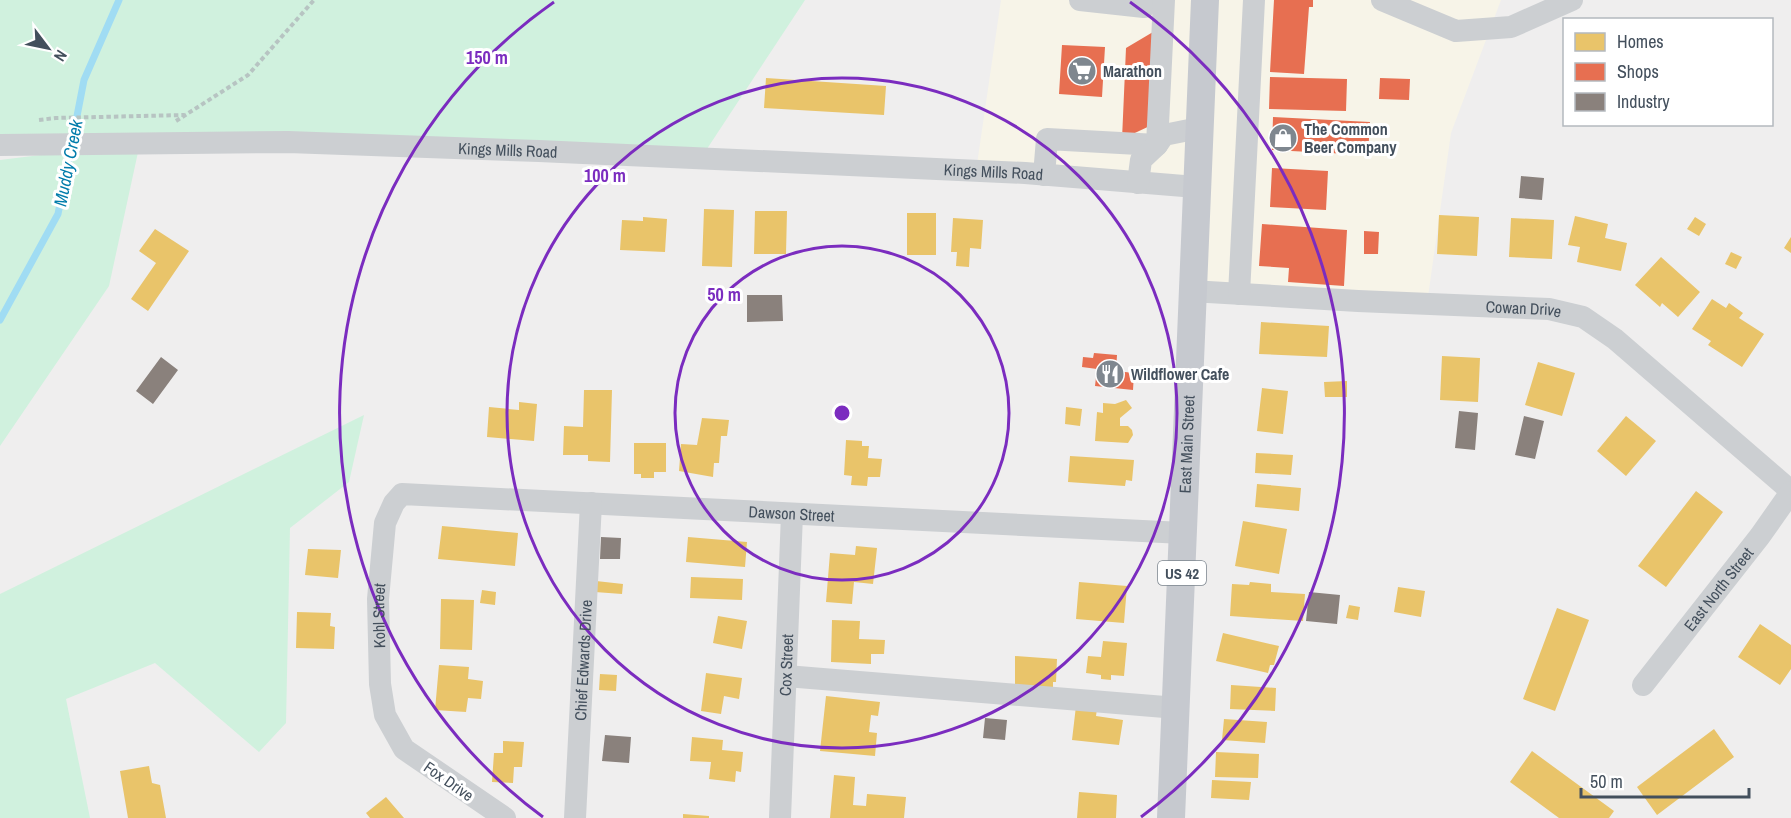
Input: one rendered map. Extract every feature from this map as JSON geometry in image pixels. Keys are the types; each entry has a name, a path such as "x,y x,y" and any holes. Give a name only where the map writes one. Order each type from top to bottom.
{"main road":[{"name":"East Main Street","path":"1171,818 1177,708 1191,291 1205,0"}],"street":[{"path":"1080,0 1144,7 1150,0"},
{"path":"1157,145 1164,0"},
{"path":"1239,294 1254,0"},
{"path":"1382,0 1456,31 1511,27 1572,0"},
{"path":"1138,183 1141,160 1164,135 1199,128"},
{"path":"1044,175 1047,139 1157,145"},
{"name":"Kings Mills Road","path":"2,144 288,142 539,151 1044,175 1196,188"},
{"name":"Cowan Drive","path":"1191,291 1549,309 1583,317 1615,339 1791,491"},
{"name":"East North Street","path":"1643,685 1791,491"},
{"name":"Dawson Street","path":"402,494 1183,533"},
{"name":"Kohl Street","path":"397,739 385,715 380,684 378,599 385,523 394,503 402,494"},
{"name":"Chief Edwards Drive","path":"575,818 591,504"},
{"name":"Cox Street","path":"780,818 792,514"},
{"path":"786,676 1177,708"},
{"name":"Fox Drive","path":"397,739 404,748 505,818"}],"path":[{"path":"140,142 248,75 314,0"},
{"path":"56,118 185,116"}],"shaded area":[{"path":"1001,0 1501,0 1451,133 1427,304 1191,291 1195,187 976,171"}],"green space":[{"path":"0,0 805,0 701,158 140,143 109,286 0,446 0,160 129,144 0,146"},
{"path":"364,415 349,482 290,528 286,723 259,752 155,663 66,699 90,818 0,818 0,594"}],"building: Homes":[{"path":"766,78 886,86 884,115 764,108"},
{"path":"704,209 734,210 732,267 702,266"},
{"path":"755,211 787,211 786,254 754,254"},
{"path":"907,213 936,213 936,255 907,255"},
{"path":"1439,215 1479,217 1477,256 1437,254"},
{"path":"1575,216 1608,224 1605,238 1627,243 1621,271 1577,262 1580,247 1568,245"},
{"path":"643,217 667,219 665,252 620,250 622,220 643,221"},
{"path":"1695,217 1706,224 1699,236 1687,229"},
{"path":"953,218 983,220 981,249 970,248 969,267 956,266 957,252 951,252"},
{"path":"1511,218 1554,220 1552,259 1509,257"},
{"path":"155,229 189,251 148,311 131,299 156,263 139,251"},
{"path":"1791,237 1791,253 1784,248"},
{"path":"1731,252 1742,257 1736,269 1725,264"},
{"path":"1661,257 1700,292 1678,317 1662,303 1660,307 1635,285"},
{"path":"1712,299 1726,308 1729,303 1743,313 1739,318 1764,334 1742,367 1708,345 1711,341 1692,329"},
{"path":"1261,322 1329,326 1327,357 1259,354"},
{"path":"1442,356 1480,358 1478,402 1440,400"},
{"path":"1538,362 1575,373 1562,416 1525,405"},
{"path":"1347,381 1347,397 1325,397 1324,382"},
{"path":"1262,388 1288,391 1283,434 1257,431"},
{"path":"584,390 612,390 610,462 588,461 588,455 563,455 564,426 583,427"},
{"path":"1126,400 1132,408 1120,418 1120,426 1128,426 1132,430 1133,435 1128,443 1095,441 1097,412 1103,413 1103,403 1115,404"},
{"path":"519,402 537,404 534,441 487,437 489,407 519,410"},
{"path":"1066,407 1082,409 1080,426 1065,424"},
{"path":"1626,416 1656,441 1626,476 1597,451"},
{"path":"702,418 729,420 727,436 721,436 719,463 714,463 713,477 679,471 681,444 697,445"},
{"path":"846,440 862,441 862,446 869,446 868,458 882,459 880,477 868,477 867,486 851,485 852,476 844,475"},
{"path":"634,443 666,443 666,472 654,472 654,478 641,478 641,474 634,474"},
{"path":"1256,453 1293,455 1291,475 1255,473"},
{"path":"1070,456 1134,460 1132,481 1126,480 1125,486 1068,482"},
{"path":"1257,484 1301,488 1299,511 1255,507"},
{"path":"1696,491 1723,512 1666,587 1638,566"},
{"path":"1243,521 1287,529 1279,574 1235,566"},
{"path":"442,526 518,533 515,566 438,559"},
{"path":"688,537 747,542 745,567 686,562"},
{"path":"856,546 877,548 873,584 854,582 852,604 826,602 830,553 855,555"},
{"path":"308,549 341,550 338,578 305,575"},
{"path":"691,577 743,579 742,600 690,598"},
{"path":"596,581 623,584 622,594 595,592"},
{"path":"1079,582 1127,586 1124,623 1076,619"},
{"path":"1250,582 1271,584 1271,592 1305,594 1303,621 1230,616 1232,584 1249,585"},
{"path":"1398,587 1425,591 1421,617 1394,612"},
{"path":"482,590 496,592 495,605 480,603"},
{"path":"441,599 474,600 472,650 440,649"},
{"path":"1349,605 1360,607 1358,620 1346,618"},
{"path":"1557,608 1589,620 1555,711 1523,699"},
{"path":"297,612 331,613 330,626 335,627 334,649 296,648"},
{"path":"718,616 747,621 742,649 713,643"},
{"path":"832,620 860,621 859,639 885,640 884,654 871,654 871,664 831,662"},
{"path":"1760,624 1791,645 1791,669 1780,685 1738,657"},
{"path":"1223,633 1279,646 1274,665 1270,665 1268,673 1216,661"},
{"path":"1103,641 1127,643 1124,676 1111,675 1111,680 1101,679 1101,675 1086,673 1088,656 1101,657"},
{"path":"1015,656 1057,659 1053,692 1015,692"},
{"path":"439,665 469,667 468,679 483,681 481,699 468,698 466,712 435,710"},
{"path":"706,673 742,678 739,699 724,696 721,714 701,711"},
{"path":"600,674 617,675 616,691 599,690"},
{"path":"1231,685 1276,688 1275,711 1230,709"},
{"path":"826,696 880,702 878,716 871,715 869,732 877,733 875,756 820,751"},
{"path":"1076,706 1097,709 1096,716 1123,720 1119,745 1072,740"},
{"path":"1224,719 1267,722 1265,743 1222,740"},
{"path":"1714,729 1734,757 1657,815 1637,787"},
{"path":"692,737 723,740 722,750 743,752 741,772 736,771 735,782 709,779 711,762 690,761"},
{"path":"503,741 524,742 522,767 514,767 513,783 492,782 494,753 503,753"},
{"path":"1532,751 1614,811 1609,818 1559,818 1510,782"},
{"path":"1216,752 1259,754 1258,778 1215,777"},
{"path":"149,766 152,783 160,785 166,818 128,818 120,771"},
{"path":"834,775 855,777 853,805 866,806 867,794 906,797 904,818 830,818"},
{"path":"1212,780 1251,782 1249,800 1211,798"},
{"path":"1079,792 1117,795 1116,818 1077,818"},
{"path":"386,797 404,818 370,818 366,813"},
{"path":"683,814 709,816 709,818 683,818"}],"building: Shops":[{"path":"1274,0 1313,0 1313,7 1309,7 1304,74 1270,72"},
{"name":"Marathon","path":"1153,32 1154,124 1122,139 1126,48"},
{"name":"Marathon","path":"1062,45 1105,47 1102,97 1059,94"},
{"path":"1270,77 1347,79 1346,111 1269,109"},
{"path":"1380,78 1410,79 1409,100 1379,99"},
{"path":"1273,117 1370,122 1368,155 1272,150"},
{"path":"1272,168 1328,171 1326,210 1270,207"},
{"path":"1262,224 1347,230 1344,286 1288,282 1289,268 1259,266"},
{"path":"1364,231 1379,232 1378,254 1364,254"},
{"path":"1094,353 1117,355 1116,371 1134,373 1133,390 1095,386 1097,369 1082,367 1083,357 1093,358"}],"building: Industry":[{"path":"1521,176 1544,178 1542,200 1519,198"},
{"path":"747,295 782,295 783,321 747,322"},
{"path":"161,357 178,370 153,404 136,391"},
{"path":"1459,411 1478,413 1475,450 1455,448"},
{"path":"1524,416 1544,421 1535,459 1515,455"},
{"path":"601,537 621,538 620,559 600,559"},
{"path":"1309,592 1340,595 1337,624 1306,621"},
{"path":"985,718 1007,720 1005,740 983,738"},
{"path":"605,735 631,737 629,763 602,761"}],"waterway":[{"name":"Muddy Creek","path":"0,320 58,214 84,80 119,0"}],"place":[{"name":"Marathon","path":"1082,71"},
{"name":"The Common Beer Company","path":"1283,138"},
{"name":"Wildflower Cafe","path":"1110,374"}]}
